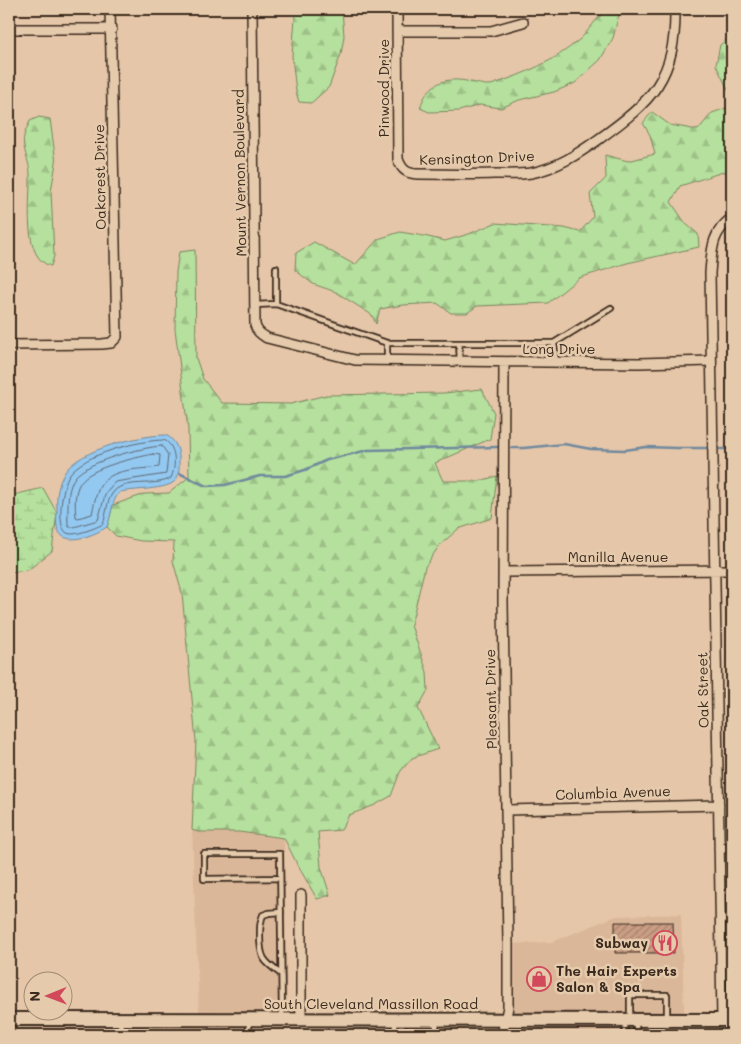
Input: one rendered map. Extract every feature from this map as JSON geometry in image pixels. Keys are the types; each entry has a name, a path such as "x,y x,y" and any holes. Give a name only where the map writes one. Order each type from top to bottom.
{"main road":[{"name":"South Cleveland Massillon Road","path":"9,1019 395,1018 727,1020"}],"street":[{"name":"Oakcrest Drive","path":"9,345 102,344 111,343 117,337 112,29 110,9"},
{"name":"Mount Vernon Boulevard","path":"252,9 255,325 262,334"},
{"name":"Pinwood Drive","path":"397,9 398,159 400,166"},
{"name":"Kensington Drive","path":"400,166 408,172 420,174 522,174 543,170 566,161 631,115 656,88 666,70 673,49 676,28 675,9"},
{"path":"398,31 491,31 523,22"},
{"path":"9,30 112,29"},
{"path":"711,361 710,274 714,239 722,226 732,218"},
{"name":"Long Drive","path":"262,334 267,338 355,360 460,362 711,361"},
{"name":"Oak Street","path":"711,361 720,920 727,1020"},
{"name":"Pleasant Drive","path":"502,1035 508,994 504,362"},
{"name":"Manilla Avenue","path":"504,572 732,570"},
{"name":"Columbia Avenue","path":"507,810 719,805"},
{"path":"720,848 732,848"},
{"path":"301,895 301,1018"}],"lane":[{"path":"276,268 276,304"},
{"path":"255,305 276,304 387,343 554,343 610,308"},
{"path":"387,343 387,361"},
{"path":"460,343 460,362"},
{"path":"554,343 556,362"},
{"path":"280,878 204,879 204,854 280,854 282,1018"},
{"path":"280,912 263,915 260,921 260,950 261,957 267,964 281,974"},
{"path":"720,920 732,920"},
{"path":"625,1035 630,1019 630,995 667,995 667,1020"},
{"path":"249,1018 249,1035"},
{"path":"395,1018 395,1035"},
{"path":"120,1019 121,1035"},
{"path":"436,1019 436,1035"},
{"path":"630,1019 636,1035"}],"shaded area":[{"path":"192,830 198,832 239,832 284,838 287,1014 199,1013"},
{"path":"681,914 685,1035 502,1035 508,944 552,942 616,916"},
{"path":"732,914 732,1020 722,1020 720,915"},
{"path":"245,1023 245,1035 9,1035 9,1025"}],"green space":[{"path":"297,9 342,9 344,36 341,54 329,87 311,103 299,102 296,92 292,56"},
{"path":"608,10 620,10 613,38 600,60 575,83 554,92 519,100 501,108 480,105 459,111 429,112 420,108 428,92 439,83 462,80 491,85 539,66 559,55 579,40"},
{"path":"732,35 732,98 716,65 720,45"},
{"path":"732,106 732,169 680,186 671,202 686,224 698,234 699,247 627,263 579,278 548,303 477,306 467,313 451,313 437,303 403,305 380,309 376,324 372,315 336,292 313,284 295,270 296,253 314,242 355,265 378,239 400,232 445,241 469,234 495,223 564,228 580,232 593,217 590,194 606,178 605,155 628,161 655,154 650,135 643,123 652,112 670,125 698,130 712,113"},
{"path":"39,117 50,119 56,163 51,191 54,256 51,266 42,261 35,252 31,240 29,211 30,174 23,140 30,121"},
{"path":"195,250 196,358 203,379 222,403 291,404 326,395 444,393 482,389 494,413 490,439 435,463 443,481 480,481 497,476 492,518 458,529 439,546 425,567 411,625 427,672 428,690 418,708 438,749 412,758 400,772 391,796 375,805 349,815 341,830 318,832 321,867 330,895 317,899 284,838 239,832 198,832 192,830 196,741 182,593 173,561 174,542 141,541 116,536 107,527 113,505 145,494 169,493 189,477 188,429 175,329 176,272 179,252"},
{"path":"43,488 57,513 52,551 28,570 9,572 9,496"}],"water":[{"path":"166,435 174,442 178,451 179,470 175,481 158,488 120,492 113,504 107,527 96,533 82,538 68,539 59,532 57,524 57,495 59,485 65,472 73,464 97,450 111,445 141,438"}],"building":[{"path":"615,922 673,922 674,953 615,953"}],"waterway":[{"path":"511,448 564,444 591,449 625,450 646,447 706,448"},
{"path":"179,473 206,486 225,485 260,476 285,476 305,470 327,460 368,450 497,447"},
{"path":"720,449 732,449"}],"place":[{"name":"Subway","path":"665,943"},
{"name":"The Hair Experts Salon & Spa","path":"539,979"}]}
